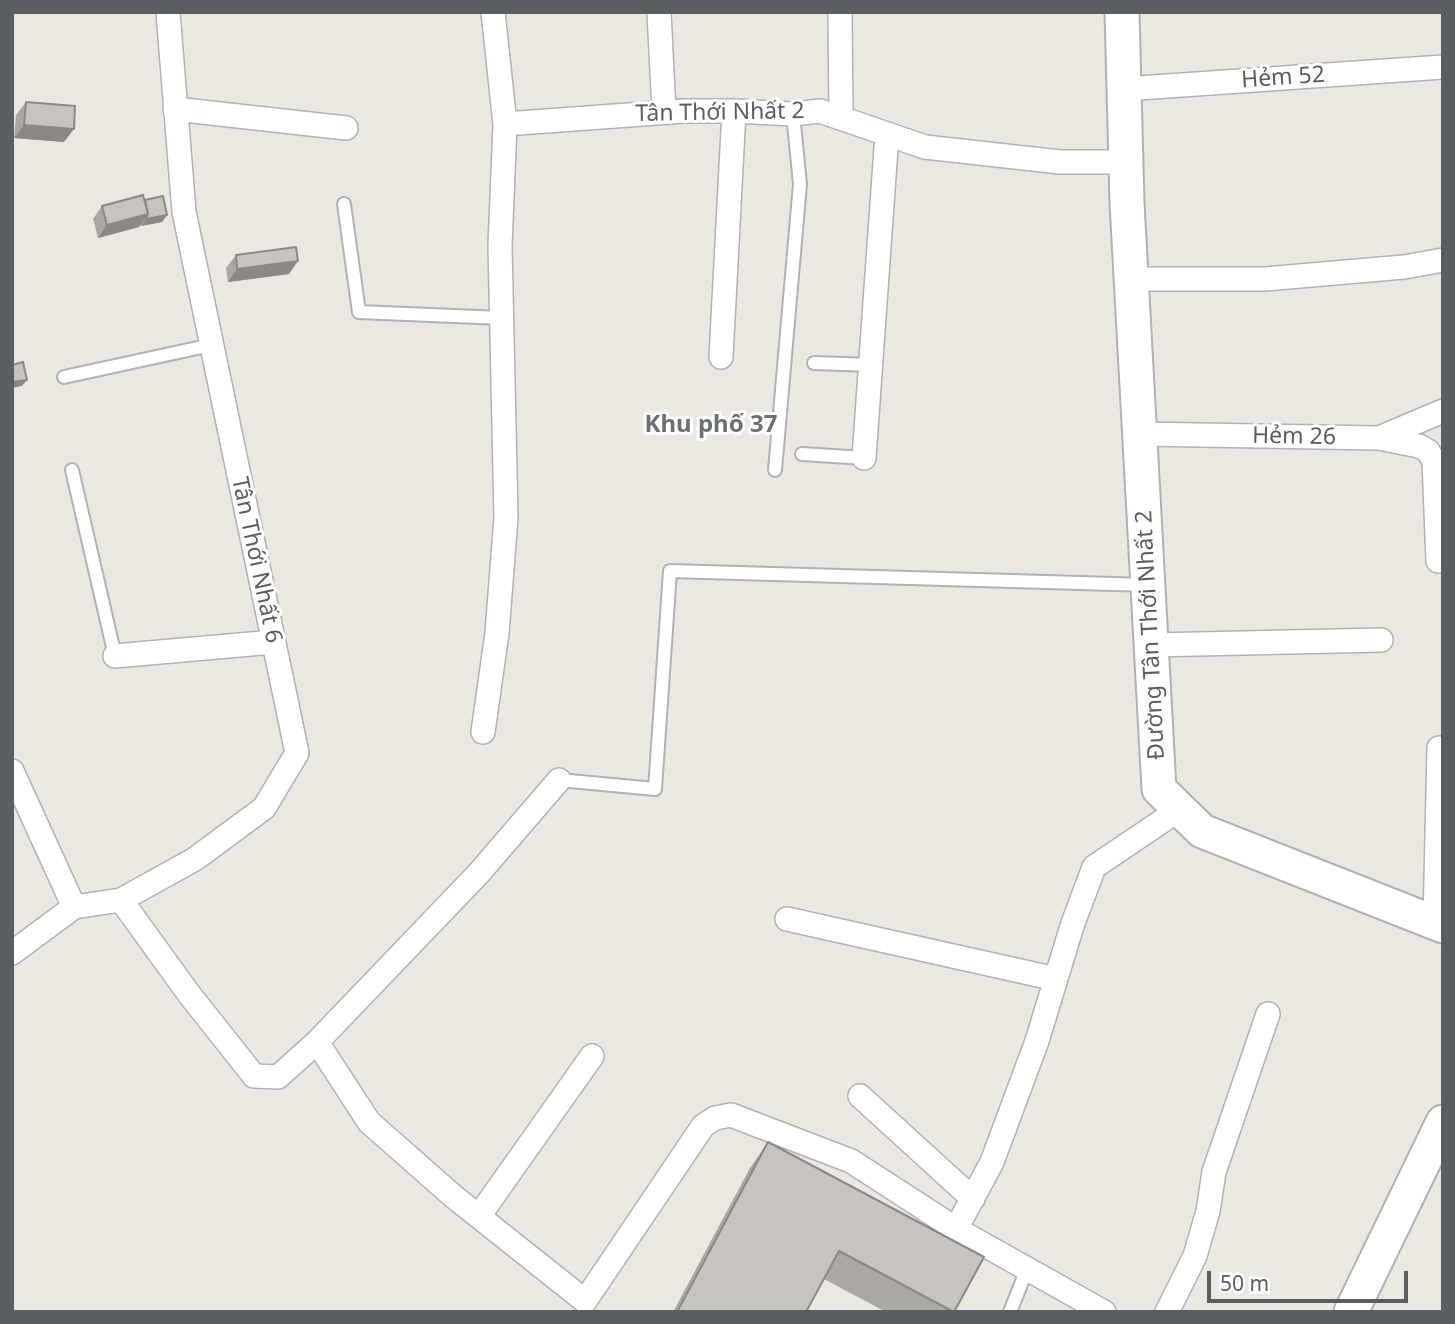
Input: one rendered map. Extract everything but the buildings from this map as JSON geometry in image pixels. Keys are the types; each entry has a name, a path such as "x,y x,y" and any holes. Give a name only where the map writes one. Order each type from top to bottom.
{"street":[{"name":"Tân Thới Nhất 6","path":"12,953 74,907 121,900 195,859 264,808 297,753 184,212 167,12"},
{"path":"483,732 497,633 506,517 500,246 505,124 493,12"},
{"path":"659,12 664,112"},
{"path":"840,12 841,118"},
{"name":"Đường Tân Thới Nhất 2","path":"1122,12 1126,162 1159,789 1202,831 1439,924"},
{"name":"Hẻm 52","path":"1124,89 1443,67"},
{"path":"175,109 346,128"},
{"path":"722,357 734,111"},
{"name":"Tân Thới Nhất 2","path":"505,124 664,112 793,114 820,111 925,147 1060,162 1126,162"},
{"path":"864,458 887,134"},
{"path":"1132,279 1265,279 1404,267 1443,260"},
{"name":"Hẻm 26","path":"1140,434 1379,438 1443,411"},
{"path":"1379,438 1419,446 1428,451 1434,461 1438,561"},
{"path":"1152,645 1381,640"},
{"path":"115,656 273,642"},
{"path":"1439,748 1439,924"},
{"path":"12,771 74,907"},
{"path":"121,900 188,993 254,1076 278,1077 317,1042 479,873 559,780"},
{"path":"956,1229 992,1162 1037,1041 1072,926 1094,867 1180,809"},
{"path":"787,919 1056,979"},
{"path":"1167,1312 1195,1256 1208,1211 1214,1172 1269,1014"},
{"path":"317,1042 369,1122 453,1196 587,1306 703,1126 715,1118 731,1115 850,1161 956,1229 1104,1312"},
{"path":"479,1216 592,1056"},
{"path":"860,1096 973,1199"},
{"path":"1351,1312 1443,1122"}],"lane":[{"path":"775,470 800,184 793,114"},
{"path":"344,204 359,312 502,318"},
{"path":"64,377 211,345"},
{"path":"814,363 872,365"},
{"path":"802,454 864,458"},
{"path":"72,470 115,656"},
{"path":"559,780 655,789 670,571 1148,585"},
{"path":"1010,1312 1027,1269"}],"district":[{"name":"Khu phố 37","path":"711,425"}]}
